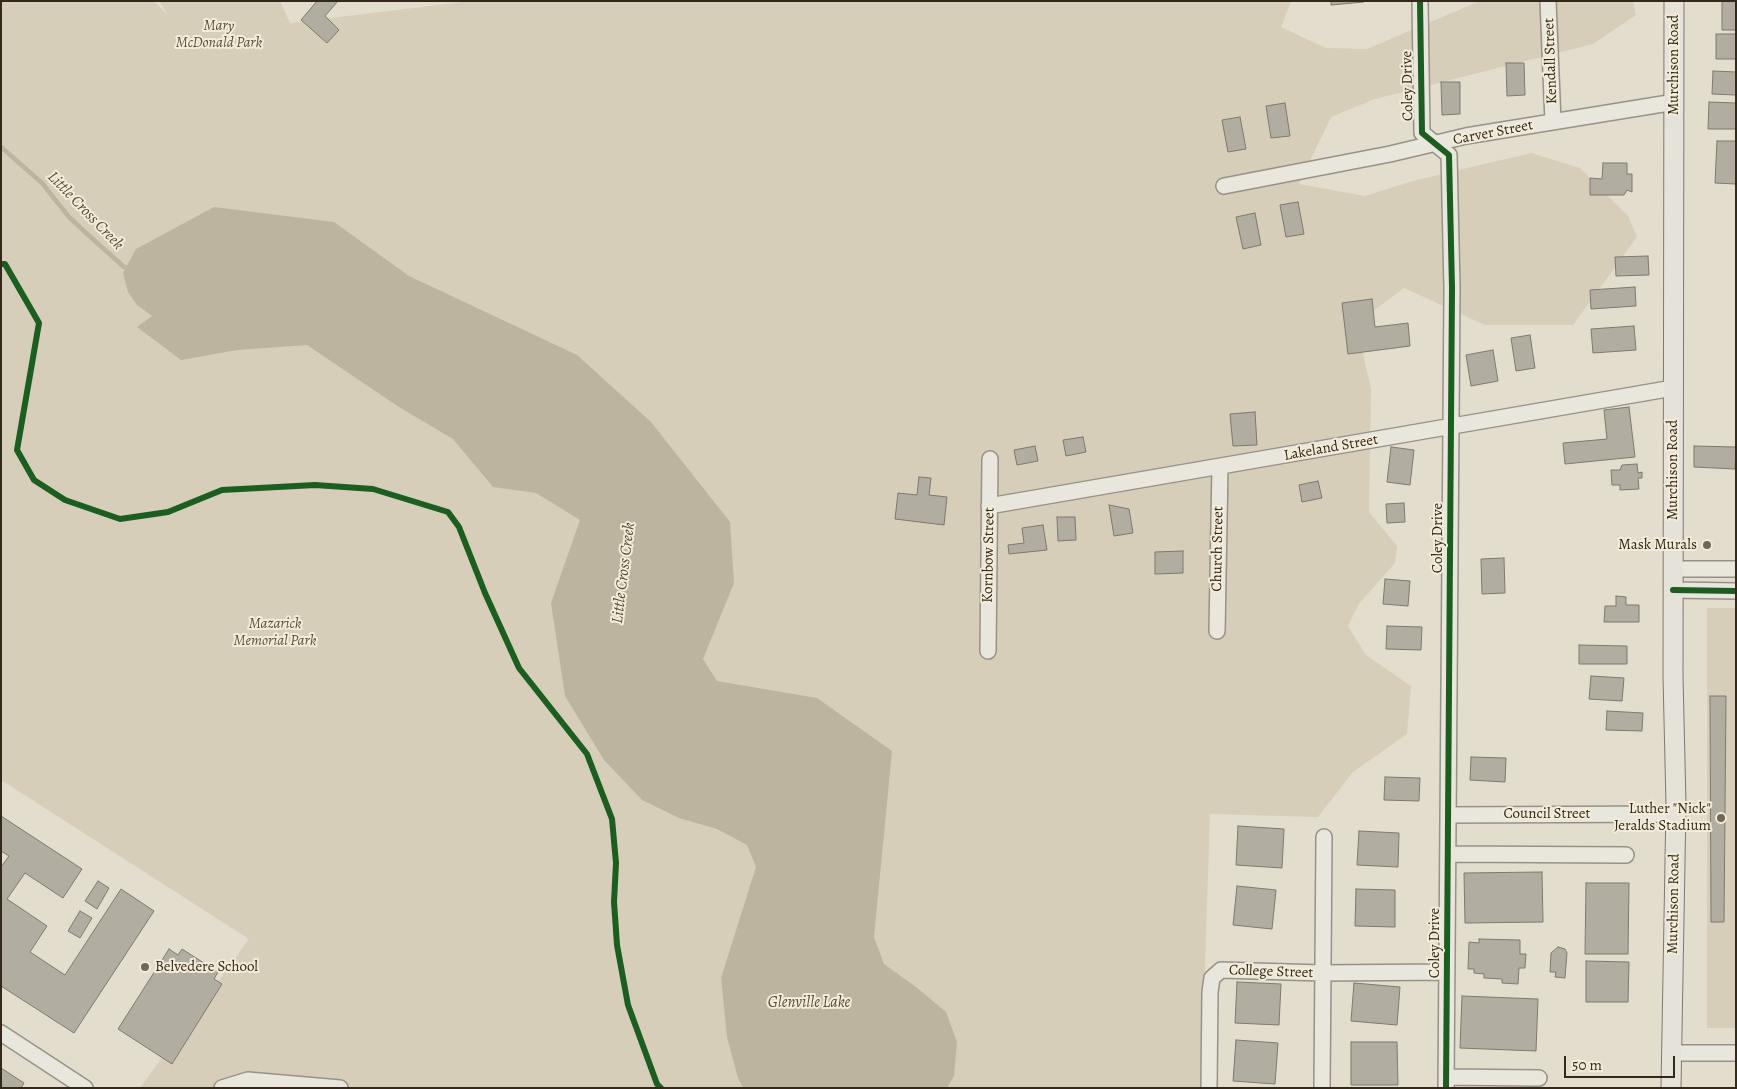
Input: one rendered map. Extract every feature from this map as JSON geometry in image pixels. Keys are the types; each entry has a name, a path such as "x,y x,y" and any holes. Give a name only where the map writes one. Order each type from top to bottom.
{"main road":[{"name":"Murchison Road","path":"1671,1088 1670,1053 1676,814 1673,590 1674,1"}],"street":[{"name":"Coley Drive","path":"1420,1 1422,133 1449,155 1452,288 1446,1083"},
{"name":"Kendall Street","path":"1548,1 1553,122"},
{"name":"Carver Street","path":"1224,186 1466,136 1674,102"},
{"name":"Lakeland Street","path":"989,506 1673,388"},
{"name":"Kornbow Street","path":"988,652 990,459"},
{"name":"Church Street","path":"1217,631 1220,467"},
{"path":"1674,569 1736,569"},
{"path":"1673,590 1736,591"},
{"name":"Council Street","path":"1448,815 1676,814"},
{"path":"1322,1088 1324,837"},
{"path":"1448,854 1626,855"},
{"name":"College Street","path":"1209,1088 1210,992 1212,978 1222,970 1322,973 1447,972"},
{"path":"1,1033 85,1088"},
{"path":"1670,1053 1736,1053"},
{"path":"1446,1083 1539,1078"},
{"path":"222,1088 248,1080 340,1088"}],"green space":[{"path":"1,1 154,1 168,15 159,1 280,1 290,23 471,1 1291,1 1281,27 1326,48 1367,49 1480,1 1633,1 1636,15 1593,44 1375,99 1331,117 1299,184 1365,196 1413,181 1531,153 1580,168 1628,216 1637,237 1573,325 1485,325 1404,288 1356,324 1371,388 1369,512 1397,546 1395,563 1359,604 1348,626 1366,655 1411,686 1407,734 1353,772 1318,817 1210,814 1201,1088 140,1088 249,939 1,780"},
{"name":"Luther \"Nick\" Jeralds Stadium","path":"1707,608 1736,608 1736,1028 1707,1028"}],"water":[{"name":"Glenville Lake","path":"214,207 334,222 409,276 577,355 651,422 730,522 734,583 703,659 717,681 817,698 892,751 874,937 884,964 946,1012 957,1042 954,1076 947,1088 743,1088 738,1078 727,1037 721,978 756,867 747,845 717,829 679,818 642,800 604,760 565,696 551,603 580,520 536,493 493,487 453,439 399,407 307,345 237,350 181,360 137,327 152,316 137,305 128,292 123,273 136,249"}],"building":[{"path":"317,1 338,1 325,16 339,30 327,43 301,20"},
{"path":"1331,1 1364,1 1364,2 1331,5"},
{"path":"1722,1 1736,1 1736,30 1722,30"},
{"path":"1716,34 1736,34 1736,59 1716,59"},
{"path":"1506,63 1524,63 1525,95 1507,96"},
{"path":"1713,71 1736,72 1736,95 1712,94"},
{"path":"1441,82 1460,82 1460,114 1442,115"},
{"path":"1709,102 1736,103 1736,129 1708,129"},
{"path":"1285,103 1290,136 1271,138 1266,106"},
{"path":"1240,117 1246,149 1228,152 1222,120"},
{"path":"1717,141 1736,141 1736,184 1715,183"},
{"path":"1603,163 1627,163 1627,174 1632,174 1632,192 1627,190 1624,195 1590,195 1590,178 1602,179"},
{"path":"1298,202 1304,234 1286,237 1280,205"},
{"path":"1255,213 1261,245 1243,249 1236,217"},
{"path":"1648,256 1649,275 1616,276 1615,257"},
{"path":"1635,287 1636,306 1591,309 1590,290"},
{"path":"1372,299 1375,327 1408,323 1410,346 1348,354 1342,303"},
{"path":"1634,326 1636,350 1593,353 1591,329"},
{"path":"1530,335 1535,368 1516,371 1511,338"},
{"path":"1493,350 1498,381 1471,386 1466,355"},
{"path":"1629,407 1635,457 1565,464 1563,443 1607,439 1604,410"},
{"path":"1255,412 1257,445 1233,446 1230,414"},
{"path":"1083,437 1086,452 1066,456 1063,440"},
{"path":"1035,446 1038,461 1017,465 1014,450"},
{"path":"1694,446 1736,447 1735,469 1694,467"},
{"path":"1391,447 1414,450 1410,485 1387,482"},
{"path":"1637,464 1638,473 1642,472 1642,478 1638,478 1639,489 1620,490 1620,485 1612,485 1611,470 1620,470 1622,465"},
{"path":"919,477 931,478 929,495 947,497 944,525 895,519 898,493 917,495"},
{"path":"1318,481 1322,498 1302,502 1299,485"},
{"path":"1404,503 1405,522 1387,523 1386,504"},
{"path":"1109,505 1129,509 1133,533 1114,536"},
{"path":"1057,517 1075,517 1076,540 1058,541"},
{"path":"1043,525 1047,550 1009,554 1008,545 1024,543 1022,528"},
{"path":"1183,551 1183,573 1155,574 1155,552"},
{"path":"1504,558 1505,593 1482,594 1481,559"},
{"path":"1385,579 1410,581 1408,606 1383,604"},
{"path":"1616,596 1626,597 1626,605 1639,605 1639,622 1604,622 1605,606 1616,606"},
{"path":"1387,626 1422,627 1421,650 1386,649"},
{"path":"1579,645 1627,646 1627,664 1579,664"},
{"path":"1591,676 1624,678 1622,701 1589,699"},
{"path":"1710,696 1726,696 1724,922 1711,922"},
{"path":"1607,711 1643,713 1642,731 1606,730"},
{"path":"1471,757 1506,758 1505,782 1470,780"},
{"path":"1385,777 1420,778 1419,801 1384,800"},
{"path":"1,816 82,869 63,898 25,873 7,899 47,926 30,952 65,975 121,889 154,911 74,1033 1,986 1,867 9,856 1,851"},
{"path":"1238,826 1284,829 1282,868 1236,865"},
{"path":"1359,831 1399,833 1398,867 1357,865"},
{"path":"1542,872 1543,922 1465,923 1464,873"},
{"path":"98,881 109,888 97,909 85,901"},
{"path":"1586,883 1629,883 1628,954 1585,954"},
{"path":"1237,886 1276,890 1272,929 1233,925"},
{"path":"1356,889 1395,890 1395,927 1355,926"},
{"path":"80,911 92,918 80,938 68,931"},
{"path":"1479,939 1520,940 1520,954 1526,954 1525,968 1519,968 1518,984 1502,983 1502,979 1484,978 1484,974 1474,973 1474,969 1468,969 1469,942 1479,943"},
{"path":"1558,947 1565,949 1567,953 1565,978 1555,977 1556,972 1550,972 1551,953"},
{"path":"169,949 178,955 182,949 218,972 214,979 222,984 172,1064 118,1029"},
{"path":"1586,961 1629,962 1628,1002 1586,1002"},
{"path":"1237,982 1281,984 1279,1025 1235,1023"},
{"path":"1354,983 1400,987 1397,1025 1351,1021"},
{"path":"1462,996 1538,999 1536,1051 1460,1048"},
{"path":"1236,1040 1278,1043 1275,1084 1233,1081"},
{"path":"1351,1042 1397,1042 1398,1085 1351,1085"},
{"path":"1,1068 24,1083 21,1088 1,1088"}],"waterway":[{"name":"Little Cross Creek","path":"1,147 42,183 69,217 124,267 130,269"}],"cycle path":[{"path":"1420,1 1422,133 1449,155 1452,288 1446,1088"},
{"path":"1,264 5,264 39,323 17,450 34,480 65,500 120,519 168,512 222,490 315,485 373,489 448,512 459,527 485,593 519,668 587,754 612,819 616,863 614,902 617,945 628,1005 657,1084 661,1088"},
{"path":"1673,590 1736,591"}],"place":[{"name":"Mask Murals","path":"1707,545"},
{"name":"Luther \"Nick\" Jeralds Stadium","path":"1721,818"},
{"name":"Belvedere School","path":"145,967"}],"park label":[{"name":"Mary McDonald Park","path":"219,34"},
{"name":"Mazarick Memorial Park","path":"275,632"}]}
